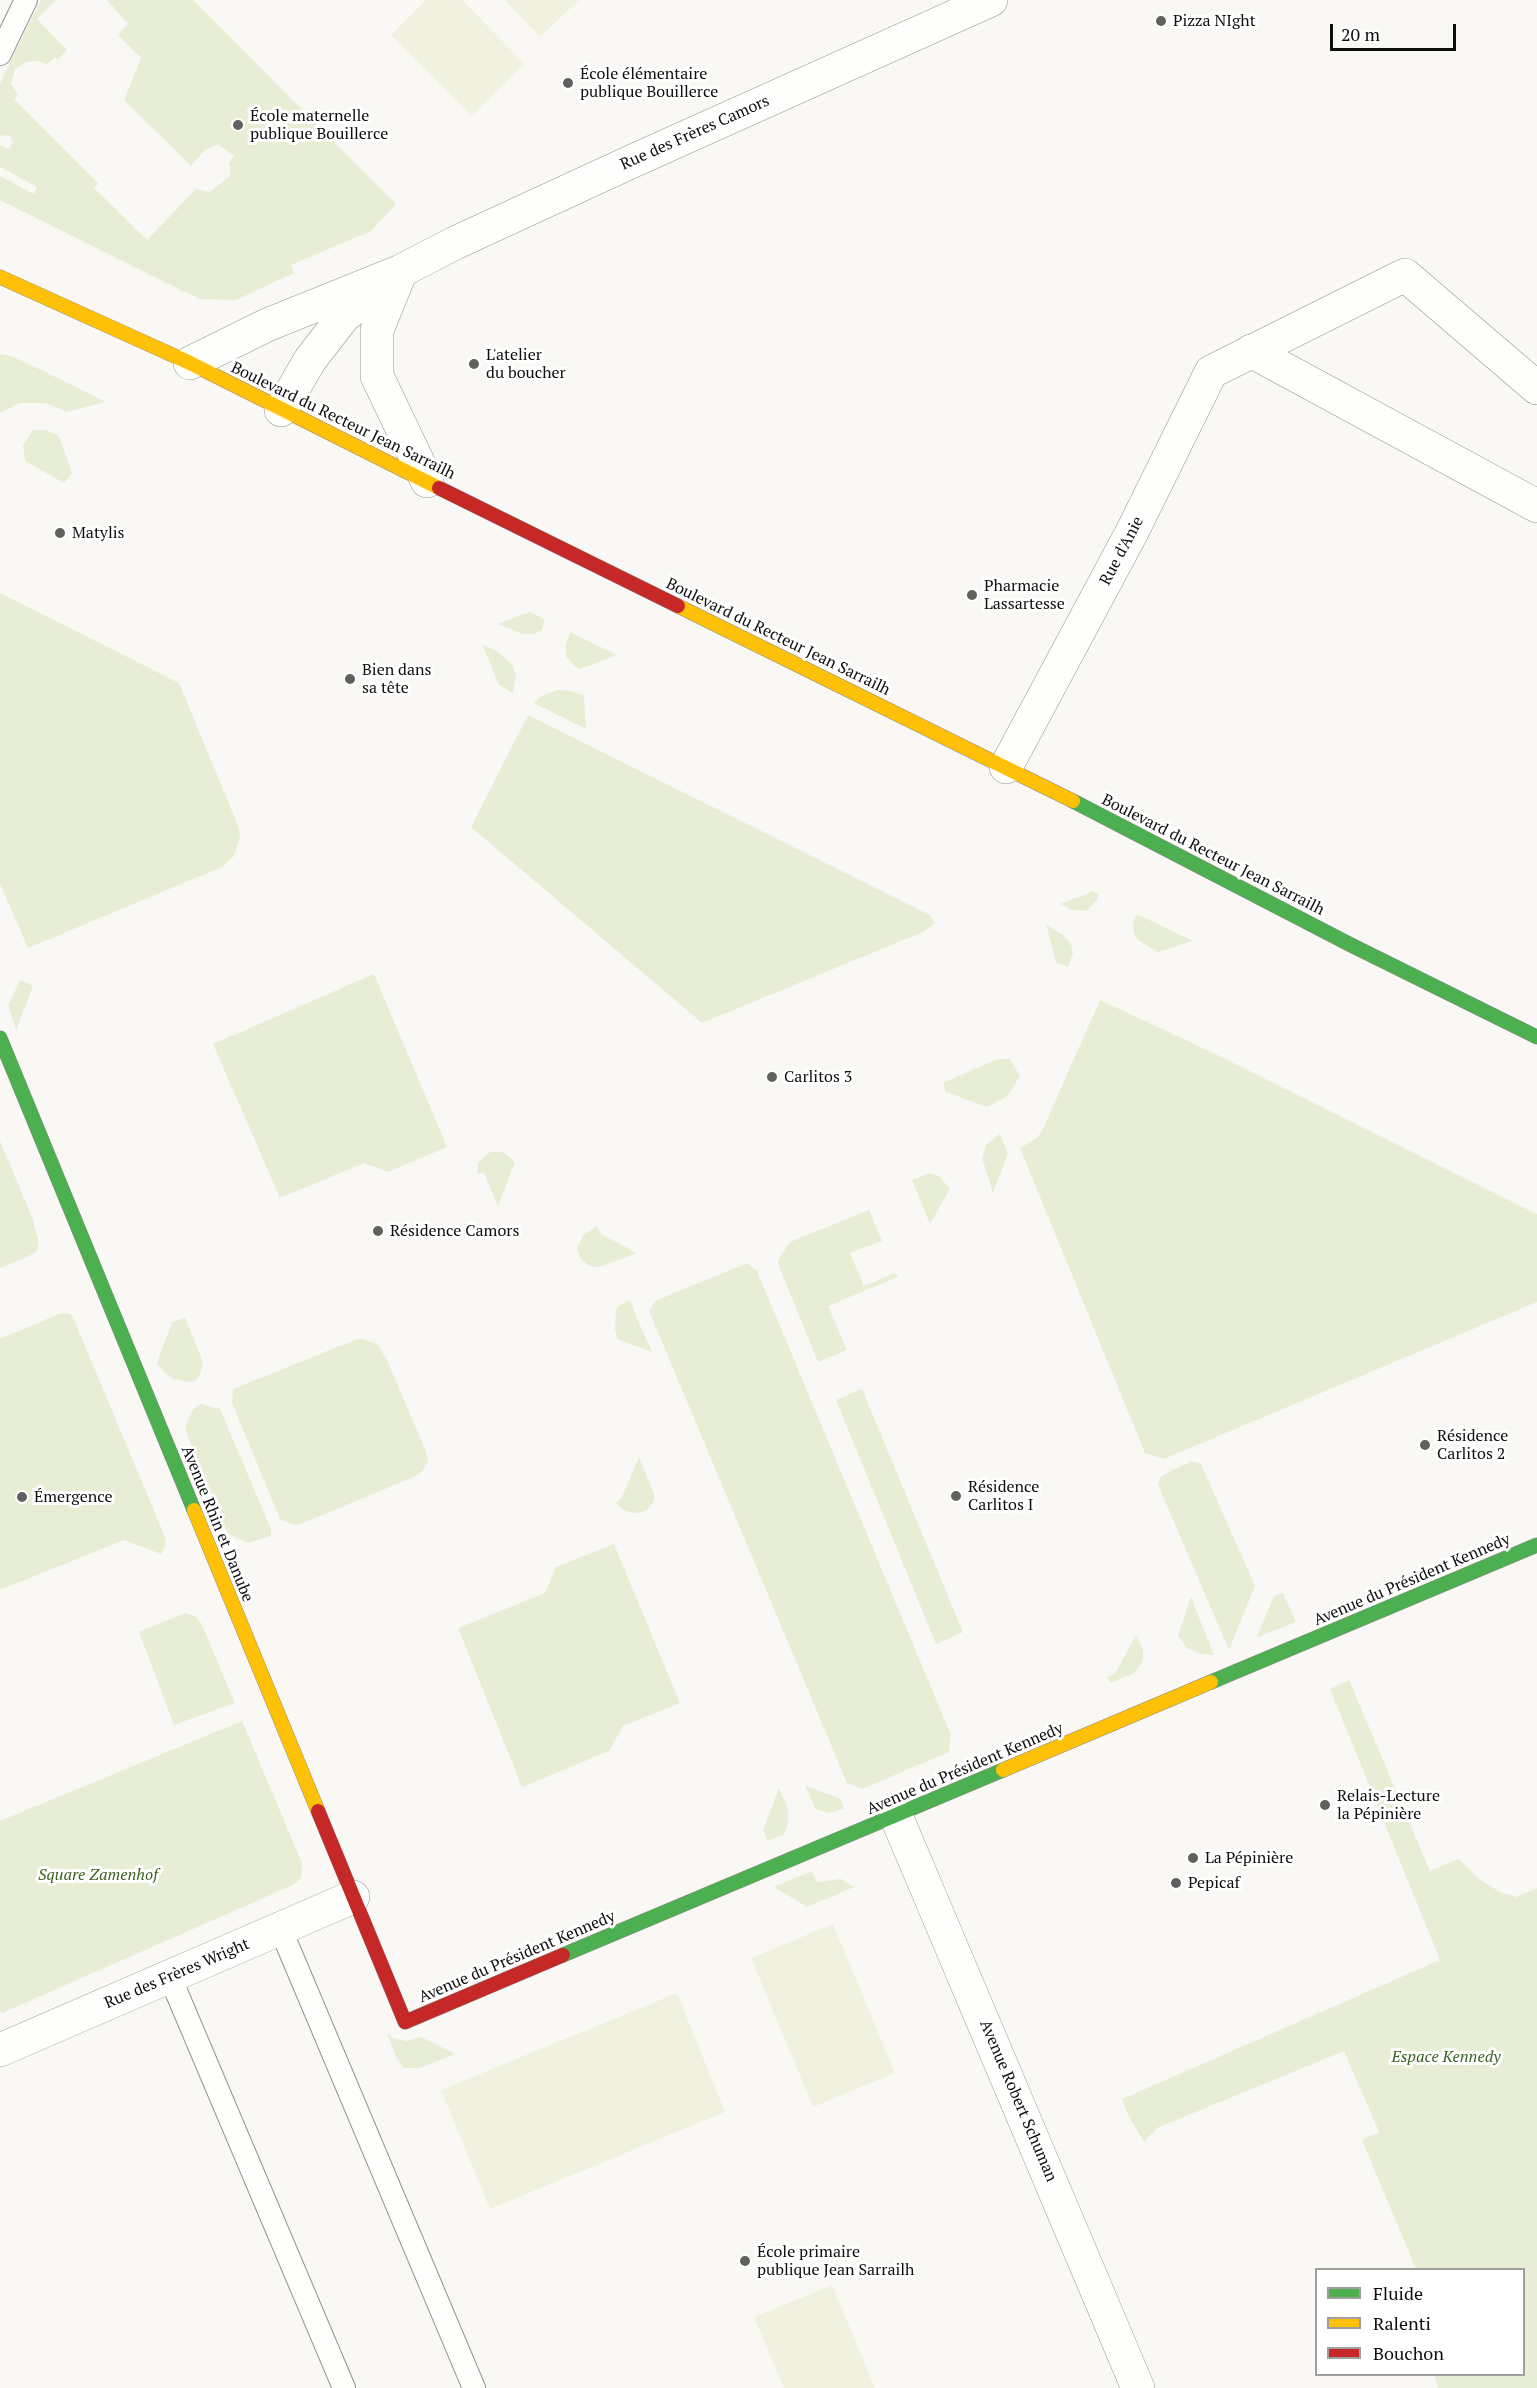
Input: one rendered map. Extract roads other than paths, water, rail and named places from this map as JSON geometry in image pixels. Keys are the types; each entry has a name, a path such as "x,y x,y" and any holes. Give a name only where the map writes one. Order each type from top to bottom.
{"street":[{"name":"Rue des Frères Camors","path":"190,363 267,325 401,271 455,243 991,0"},
{"name":"Rue des Frères Camors","path":"281,410 310,360 344,316 401,271"},
{"path":"401,271 377,330 377,376 427,481"},
{"name":"Rue d'Anie","path":"1006,767 1132,532 1211,372 1405,275 1537,388"},
{"name":"Boulevard du Recteur Jean Sarrailh","path":"0,277 190,363 1006,767 1351,945 1537,1037"},
{"path":"1251,351 1537,506"},
{"name":"Avenue Rhin et Danube","path":"0,1038 405,2022"},
{"name":"Avenue du Président Kennedy","path":"405,2022 1537,1545"},
{"name":"Avenue Robert Schuman","path":"896,1816 1138,2388"},
{"name":"Rue des Frères Wright","path":"0,2050 353,1897"}],"lane":[{"path":"0,54 26,0"},
{"path":"281,1930 474,2388"},
{"path":"170,1977 344,2388"}],"place":[{"name":"Pizza NIght","path":"1161,21"},
{"name":"École élémentaire publique Bouillerce","path":"568,83"},
{"name":"École maternelle publique Bouillerce","path":"238,125"},
{"name":"L'atelier du boucher","path":"474,364"},
{"name":"Matylis","path":"60,533"},
{"name":"Pharmacie Lassartesse","path":"972,595"},
{"name":"Bien dans sa tête","path":"350,679"},
{"name":"Carlitos 3","path":"772,1077"},
{"name":"Résidence Camors","path":"378,1231"},
{"name":"Résidence Carlitos 2","path":"1425,1445"},
{"name":"Résidence Carlitos I","path":"956,1496"},
{"name":"Émergence","path":"22,1497"},
{"name":"Relais-Lecture la Pépinière","path":"1325,1805"},
{"name":"La Pépinière","path":"1193,1858"},
{"name":"Pepicaf","path":"1176,1883"},
{"name":"École primaire publique Jean Sarrailh","path":"745,2261"}],"park label":[{"name":"Square Zamenhof","path":"98,1875"},
{"name":"Espace Kennedy","path":"1446,2057"}]}
